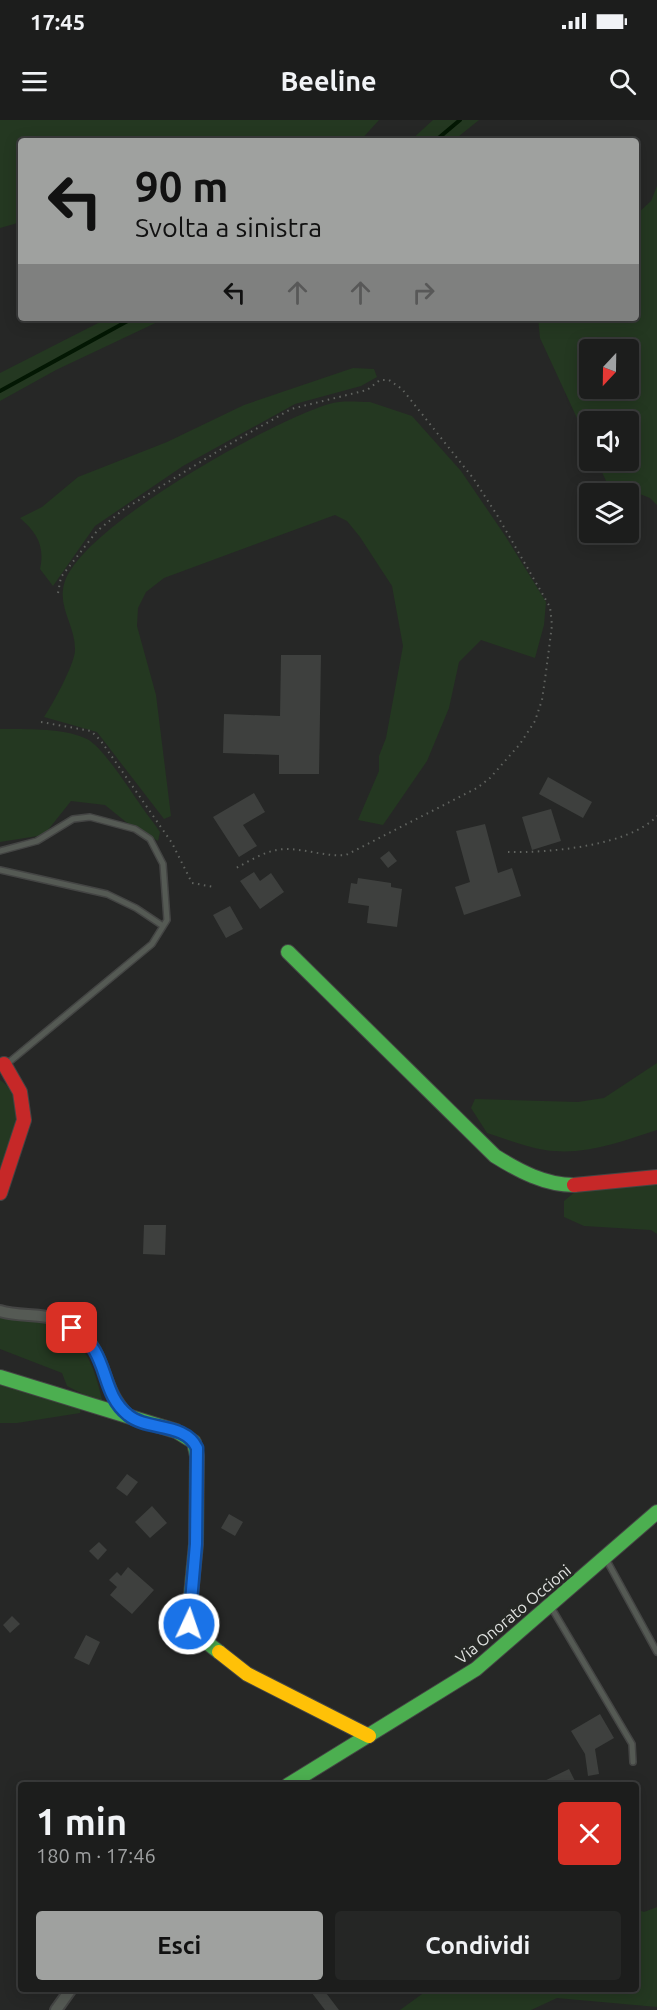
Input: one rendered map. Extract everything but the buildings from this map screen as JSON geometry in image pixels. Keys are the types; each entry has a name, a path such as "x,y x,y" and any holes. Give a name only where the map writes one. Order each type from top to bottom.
{"street":[{"path":"288,952 419,1084 495,1156 518,1170 556,1185 602,1184 657,1177"},
{"path":"0,1194 24,1120 20,1092 2,1063"},
{"path":"0,1311 49,1317 83,1335 98,1353 110,1388 130,1417"},
{"path":"0,1377 188,1436 197,1448 196,1544 189,1616 192,1631 247,1674 369,1736"},
{"name":"Via Onorato Occioni","path":"293,1782 476,1669 657,1512"},
{"path":"56,2010 69,1992"}],"lane":[{"path":"0,851 37,841 73,819 90,817 135,829 150,839 164,864 167,920 152,944 13,1061 2,1063"},
{"path":"0,870 107,894 136,908 163,926"},
{"path":"605,1557 657,1652"},
{"path":"550,1605 632,1744 633,1762"}],"path":[{"path":"58,593 61,577 79,552 97,531 123,510 291,409 367,390 380,380 389,380 402,389 473,478 497,515 546,595 552,624 542,700 535,721 520,744 490,778 477,788 346,855 335,856 284,848 265,853 234,869"},
{"path":"40,722 91,731 101,741 172,843 192,884 214,887"},
{"path":"508,852 538,853 617,840 638,831 657,816"}],"green space":[{"path":"0,120 379,120 363,138 18,138 18,223 0,228"},
{"path":"433,120 479,120 457,138 413,138"},
{"path":"657,186 657,505 650,498 639,494 639,483 611,483 606,481 602,471 639,471 639,411 579,411 579,422 540,338 538,321 639,321 639,212 651,201"},
{"path":"102,321 160,321 56,370 0,401 0,373"},
{"path":"353,368 374,369 377,377 361,386 295,404 183,466 95,526 53,586 40,569 41,553 38,540 20,518 42,507 78,477 167,442 244,405"},
{"path":"370,402 412,416 461,471 506,537 546,602 544,625 535,658 481,640 459,662 449,708 427,761 383,825 358,820 379,771 379,756 386,738 403,646 392,586 360,537 347,521 335,515 164,578 146,592 138,608 137,626 156,695 171,816 164,819 97,732 44,717 67,675 75,651 73,633 64,608 65,581 80,558 107,532 142,505 225,453 302,414 329,404"},
{"path":"0,729 57,731 87,739 112,764 160,832 158,841 126,822 105,805 71,801 44,835 0,842"},
{"path":"657,1063 657,1130 602,1147 559,1151 523,1145 487,1133 471,1108 475,1099 578,1102 604,1098"},
{"path":"0,1080 9,1088 16,1110 13,1137 0,1172"},
{"path":"657,1182 657,1234 651,1230 584,1226 564,1217 564,1201 576,1191"},
{"path":"0,1317 33,1321 66,1332 84,1351 95,1376 103,1404 67,1386 62,1373 0,1349"},
{"path":"0,1379 82,1405 80,1413 17,1423 0,1423"},
{"path":"657,1907 657,2007 557,1998 531,2010 400,2010 425,1992 639,1992 639,1910 644,1912"}],"waterway":[{"path":"439,138 460,120"},
{"path":"0,391 128,321"}],"traffic: fast":[{"path":"288,952 495,1156 533,1176 553,1183 574,1185"},
{"path":"0,1377 176,1431 194,1442 197,1456 196,1544 189,1616 192,1631 219,1652"},
{"path":"293,1782 476,1669 657,1512"}],"traffic: slow":[{"path":"219,1652 247,1674 369,1736"}],"traffic: jam":[{"path":"0,1193 24,1120 20,1092 4,1064"},
{"path":"574,1185 657,1177"}],"route":[{"path":"72,1328 83,1335 98,1353 116,1400 130,1417 188,1436 197,1448 196,1544 189,1624"}]}
